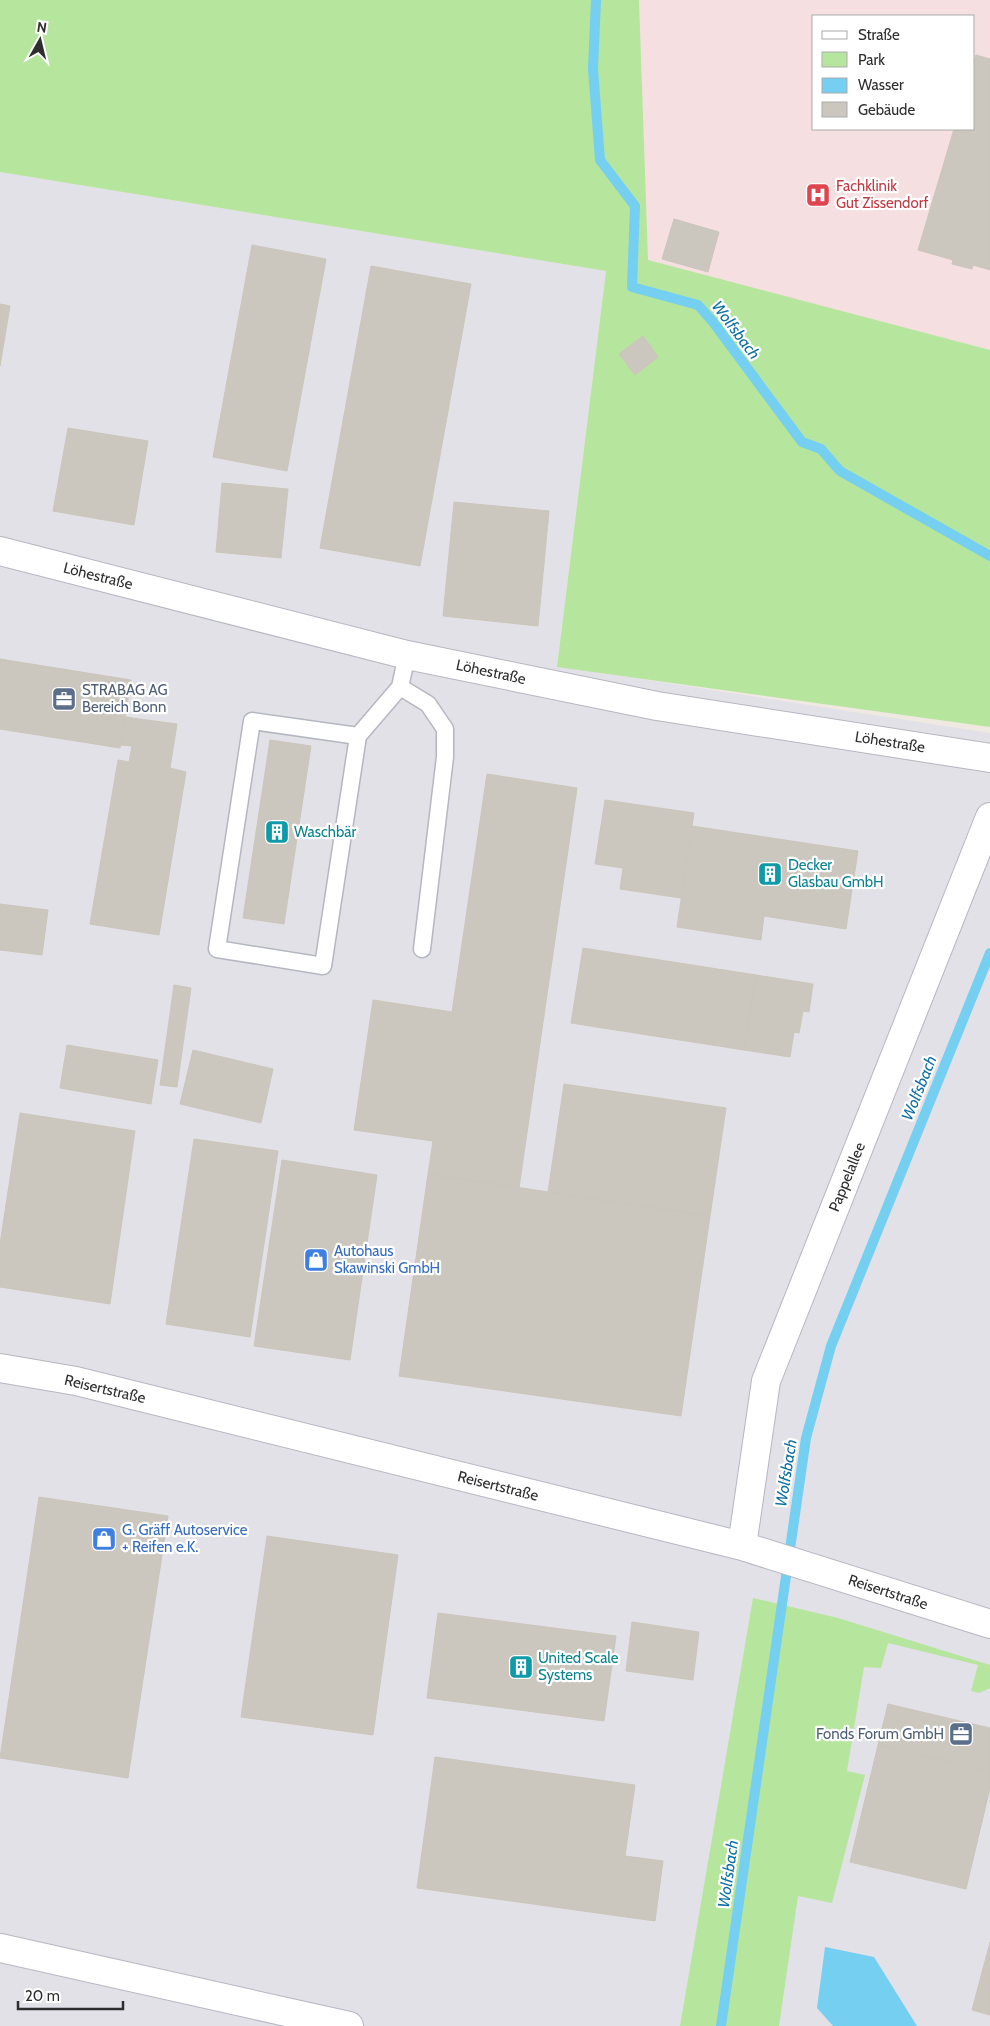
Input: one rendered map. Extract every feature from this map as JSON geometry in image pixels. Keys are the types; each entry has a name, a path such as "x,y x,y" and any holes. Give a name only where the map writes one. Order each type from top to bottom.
{"street":[{"name":"Löhestraße","path":"0,551 407,655 657,706 990,758"},
{"name":"Pappelallee","path":"742,1546 766,1381 990,817"},
{"name":"Reisertstraße","path":"0,1368 76,1381 742,1546 990,1624"},
{"path":"0,1948 348,2026"}],"lane":[{"path":"358,736 252,721 217,949 323,966 358,736 400,687 407,655"},
{"path":"400,687 428,704 445,729 445,757 422,949"}],"shaded area":[{"name":"Fachklinik Gut Zissendorf","path":"639,0 990,0 990,350 648,261"},
{"path":"0,172 606,271 557,666 990,733 990,2026 0,2026"}],"green space":[{"path":"0,0 639,0 648,260 990,350 990,727 557,667 606,271 0,172"},
{"path":"753,1598 838,1618 990,1665 990,1688 979,1693 971,1691 978,1665 888,1643 881,1668 864,1667 847,1771 865,1775 832,1903 798,1896 779,2026 680,2026"}],"water":[{"path":"825,1947 874,1957 917,2026 833,2026 817,2008"}],"building":[{"path":"976,55 990,59 990,270 973,265 972,269 952,264 953,260 918,250 954,130 975,130"},
{"path":"674,219 719,232 708,272 662,259"},
{"path":"252,245 326,259 287,471 213,457"},
{"path":"371,266 471,284 420,566 320,548"},
{"path":"0,304 10,306 0,366"},
{"path":"643,336 658,357 635,375 619,354"},
{"path":"68,428 148,441 134,525 53,511"},
{"path":"222,483 288,489 281,558 216,552"},
{"path":"454,502 549,511 538,626 443,616"},
{"name":"STRABAG AG Bereich Bonn","path":"0,659 131,680 120,748 0,729"},
{"path":"125,717 177,724 170,768 186,772 159,935 90,924 118,760 129,762 132,746 120,745"},
{"name":"Waschbär","path":"270,740 311,746 284,924 243,918"},
{"path":"487,774 577,788 519,1188 428,1174 433,1141 354,1130 373,1000 452,1012"},
{"path":"605,800 694,813 681,898 620,889 623,868 595,864"},
{"name":"Decker Glasbau GmbH","path":"692,826 858,851 846,929 764,916 761,940 677,927"},
{"path":"0,904 48,910 42,955 0,950"},
{"path":"583,948 756,975 744,1050 571,1023"},
{"path":"756,975 813,984 809,1012 803,1011 799,1033 794,1032 790,1057 744,1050"},
{"path":"174,985 191,988 177,1087 160,1085"},
{"path":"67,1045 158,1060 151,1104 60,1088"},
{"path":"193,1050 273,1069 261,1123 180,1104"},
{"path":"564,1084 726,1108 710,1216 548,1192"},
{"path":"20,1113 135,1131 110,1304 0,1287 0,1244"},
{"path":"194,1139 278,1151 250,1337 166,1324"},
{"name":"Autohaus Skawinski GmbH","path":"282,1160 377,1175 350,1360 254,1346"},
{"path":"428,1174 710,1216 681,1416 399,1376"},
{"path":"39,1497 168,1516 128,1778 0,1758"},
{"path":"267,1536 398,1555 373,1735 241,1717"},
{"name":"United Scale Systems","path":"438,1613 616,1636 604,1721 427,1698"},
{"path":"632,1622 699,1632 693,1680 626,1671"},
{"path":"888,1704 990,1728 990,1772 878,1745"},
{"path":"878,1745 990,1772 990,1788 966,1889 850,1862"},
{"path":"435,1757 635,1785 625,1856 663,1861 655,1921 417,1888"},
{"path":"990,1942 990,2015 972,2010"}],"waterway":[{"name":"Wolfsbach","path":"596,0 593,69 600,160 635,206 632,287 698,305 713,322 802,442 821,449 840,471 990,556"},
{"name":"Wolfsbach","path":"721,2026 806,1438 831,1346 990,953"}],"place":[{"name":"Fachklinik Gut Zissendorf","path":"818,195"},
{"name":"STRABAG AG Bereich Bonn","path":"64,699"},
{"name":"Waschbär","path":"277,832"},
{"name":"Decker Glasbau GmbH","path":"770,874"},
{"name":"Autohaus Skawinski GmbH","path":"316,1260"},
{"name":"G. Gräff Autoservice + Reifen e.K.","path":"104,1539"},
{"name":"United Scale Systems","path":"521,1667"},
{"name":"Fonds Forum GmbH","path":"961,1734"}]}
